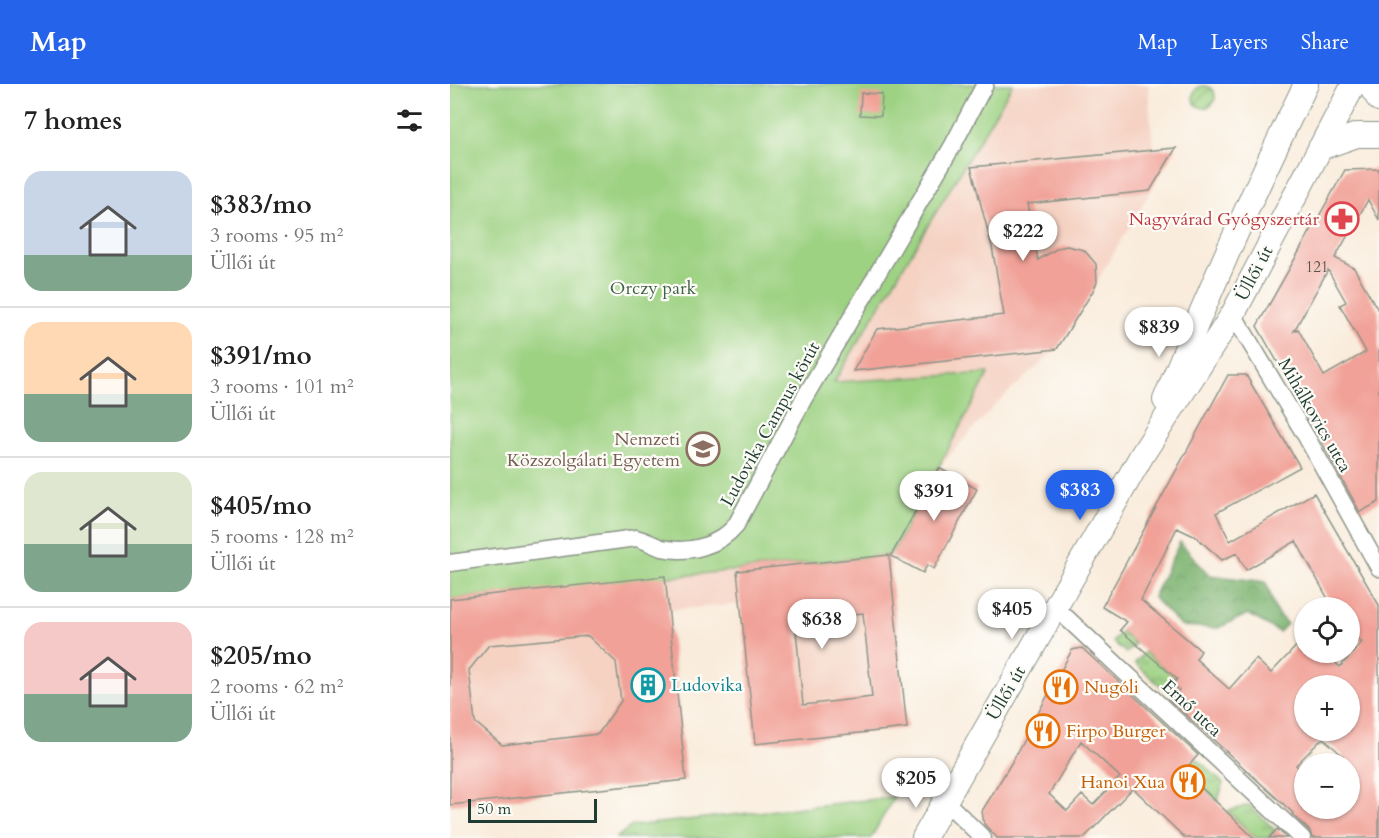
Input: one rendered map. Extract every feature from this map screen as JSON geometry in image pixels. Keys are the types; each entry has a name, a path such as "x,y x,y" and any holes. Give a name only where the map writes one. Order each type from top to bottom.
{"main road":[{"name":"Üllői út","path":"924,838 1142,455 1233,314 1354,84"},
{"path":"1369,84 1379,99"},
{"name":"Üllői út","path":"1142,455 1201,310 1305,85"},
{"path":"1320,148 1357,135 1379,135"}],"street":[{"name":"Ludovika Campus körút","path":"450,563 626,539 641,539 663,548 697,548 709,545 729,534 803,400 953,145 985,84"},
{"name":"Mihálkovics utca","path":"1233,314 1308,438 1379,568"},
{"name":"Ernő utca","path":"1055,607 1302,838"},
{"path":"945,801 983,838"}],"shaded area":[{"name":"Orczy park","path":"450,84 1148,84 1153,150 1176,148 1057,349 997,403 939,467 977,489 934,569 927,565 923,573 894,558 899,548 896,547 889,555 907,728 755,744 740,604 669,610 686,780 450,805"}],"green space":[{"name":"Orczy park","path":"450,84 1013,84 834,382 989,373 896,546 889,555 450,599"},
{"path":"1204,86 1212,89 1215,97 1212,105 1204,108 1196,105 1193,97 1196,89"},
{"path":"1180,542 1209,575 1266,582 1276,612 1287,624 1279,632 1248,614 1218,628 1181,626 1153,597"},
{"path":"1121,632 1135,644 1126,653 1113,642"},
{"path":"1145,652 1175,677 1165,690 1135,663"},
{"path":"1197,759 1223,783 1218,801 1186,771"},
{"path":"894,797 871,838 616,838 632,826"},
{"path":"1249,805 1275,830 1268,838 1256,838 1228,811"}],"building":[{"path":"861,93 882,94 881,116 860,115"},
{"path":"1176,148 1150,191 1027,204 1038,260 1058,248 1067,246 1084,250 1096,264 1097,282 1093,291 1057,349 853,371 877,329 1004,315 992,247 971,167"},
{"path":"1379,169 1379,220 1368,200 1335,258 1354,268 1379,312 1379,502 1360,512 1257,326 1345,170","holes":["1328,270 1346,302 1340,305 1366,352 1324,376 1298,329 1294,331"]},
{"path":"1228,375 1246,375 1300,467 1216,513 1230,541 1314,493 1379,605 1379,838 1312,838 1310,831 1297,819 1360,819 1360,753 1340,753 1326,741 1360,741 1360,675 1294,675 1294,741 1320,741 1308,753 1294,753 1294,816 1170,700 1179,690 1173,684 1177,679 1120,630 1127,622 1102,607","holes":["1177,528 1196,537 1222,560 1237,553 1246,570 1296,541 1327,597 1360,597 1360,640 1362,642 1360,663 1344,663 1340,667 1336,663 1294,663 1294,649 1271,673 1256,659 1229,689 1196,659 1201,651 1141,600"]},
{"path":"939,468 977,489 934,569 927,565 923,573 891,556"},
{"path":"889,555 907,728 755,744 737,571","holes":["863,613 872,697 803,705 795,620"]},
{"name":"Ludovika","path":"665,576 686,780 450,805 450,599","holes":["588,636 616,662 621,701 598,734 502,745 475,722 469,670 489,645"]},
{"path":"1082,648 1198,755 1184,771 1254,838 1185,838 1133,788 1084,838 997,838 984,824 982,811 1012,762 1072,650","holes":["1081,741 1120,777 1093,805 1082,795 1067,811 1049,794"]},
{"path":"1277,829 1287,838 1269,838"}],"place":[{"name":"Nagyvárad Gyógyszertár","path":"1342,219"},
{"name":"Nemzeti Közszolgálati Egyetem","path":"703,449"},
{"name":"Ludovika","path":"648,685"},
{"name":"Nugóli","path":"1061,687"},
{"name":"Firpo Burger","path":"1043,731"},
{"name":"Hanoi Xua","path":"1188,782"}]}
